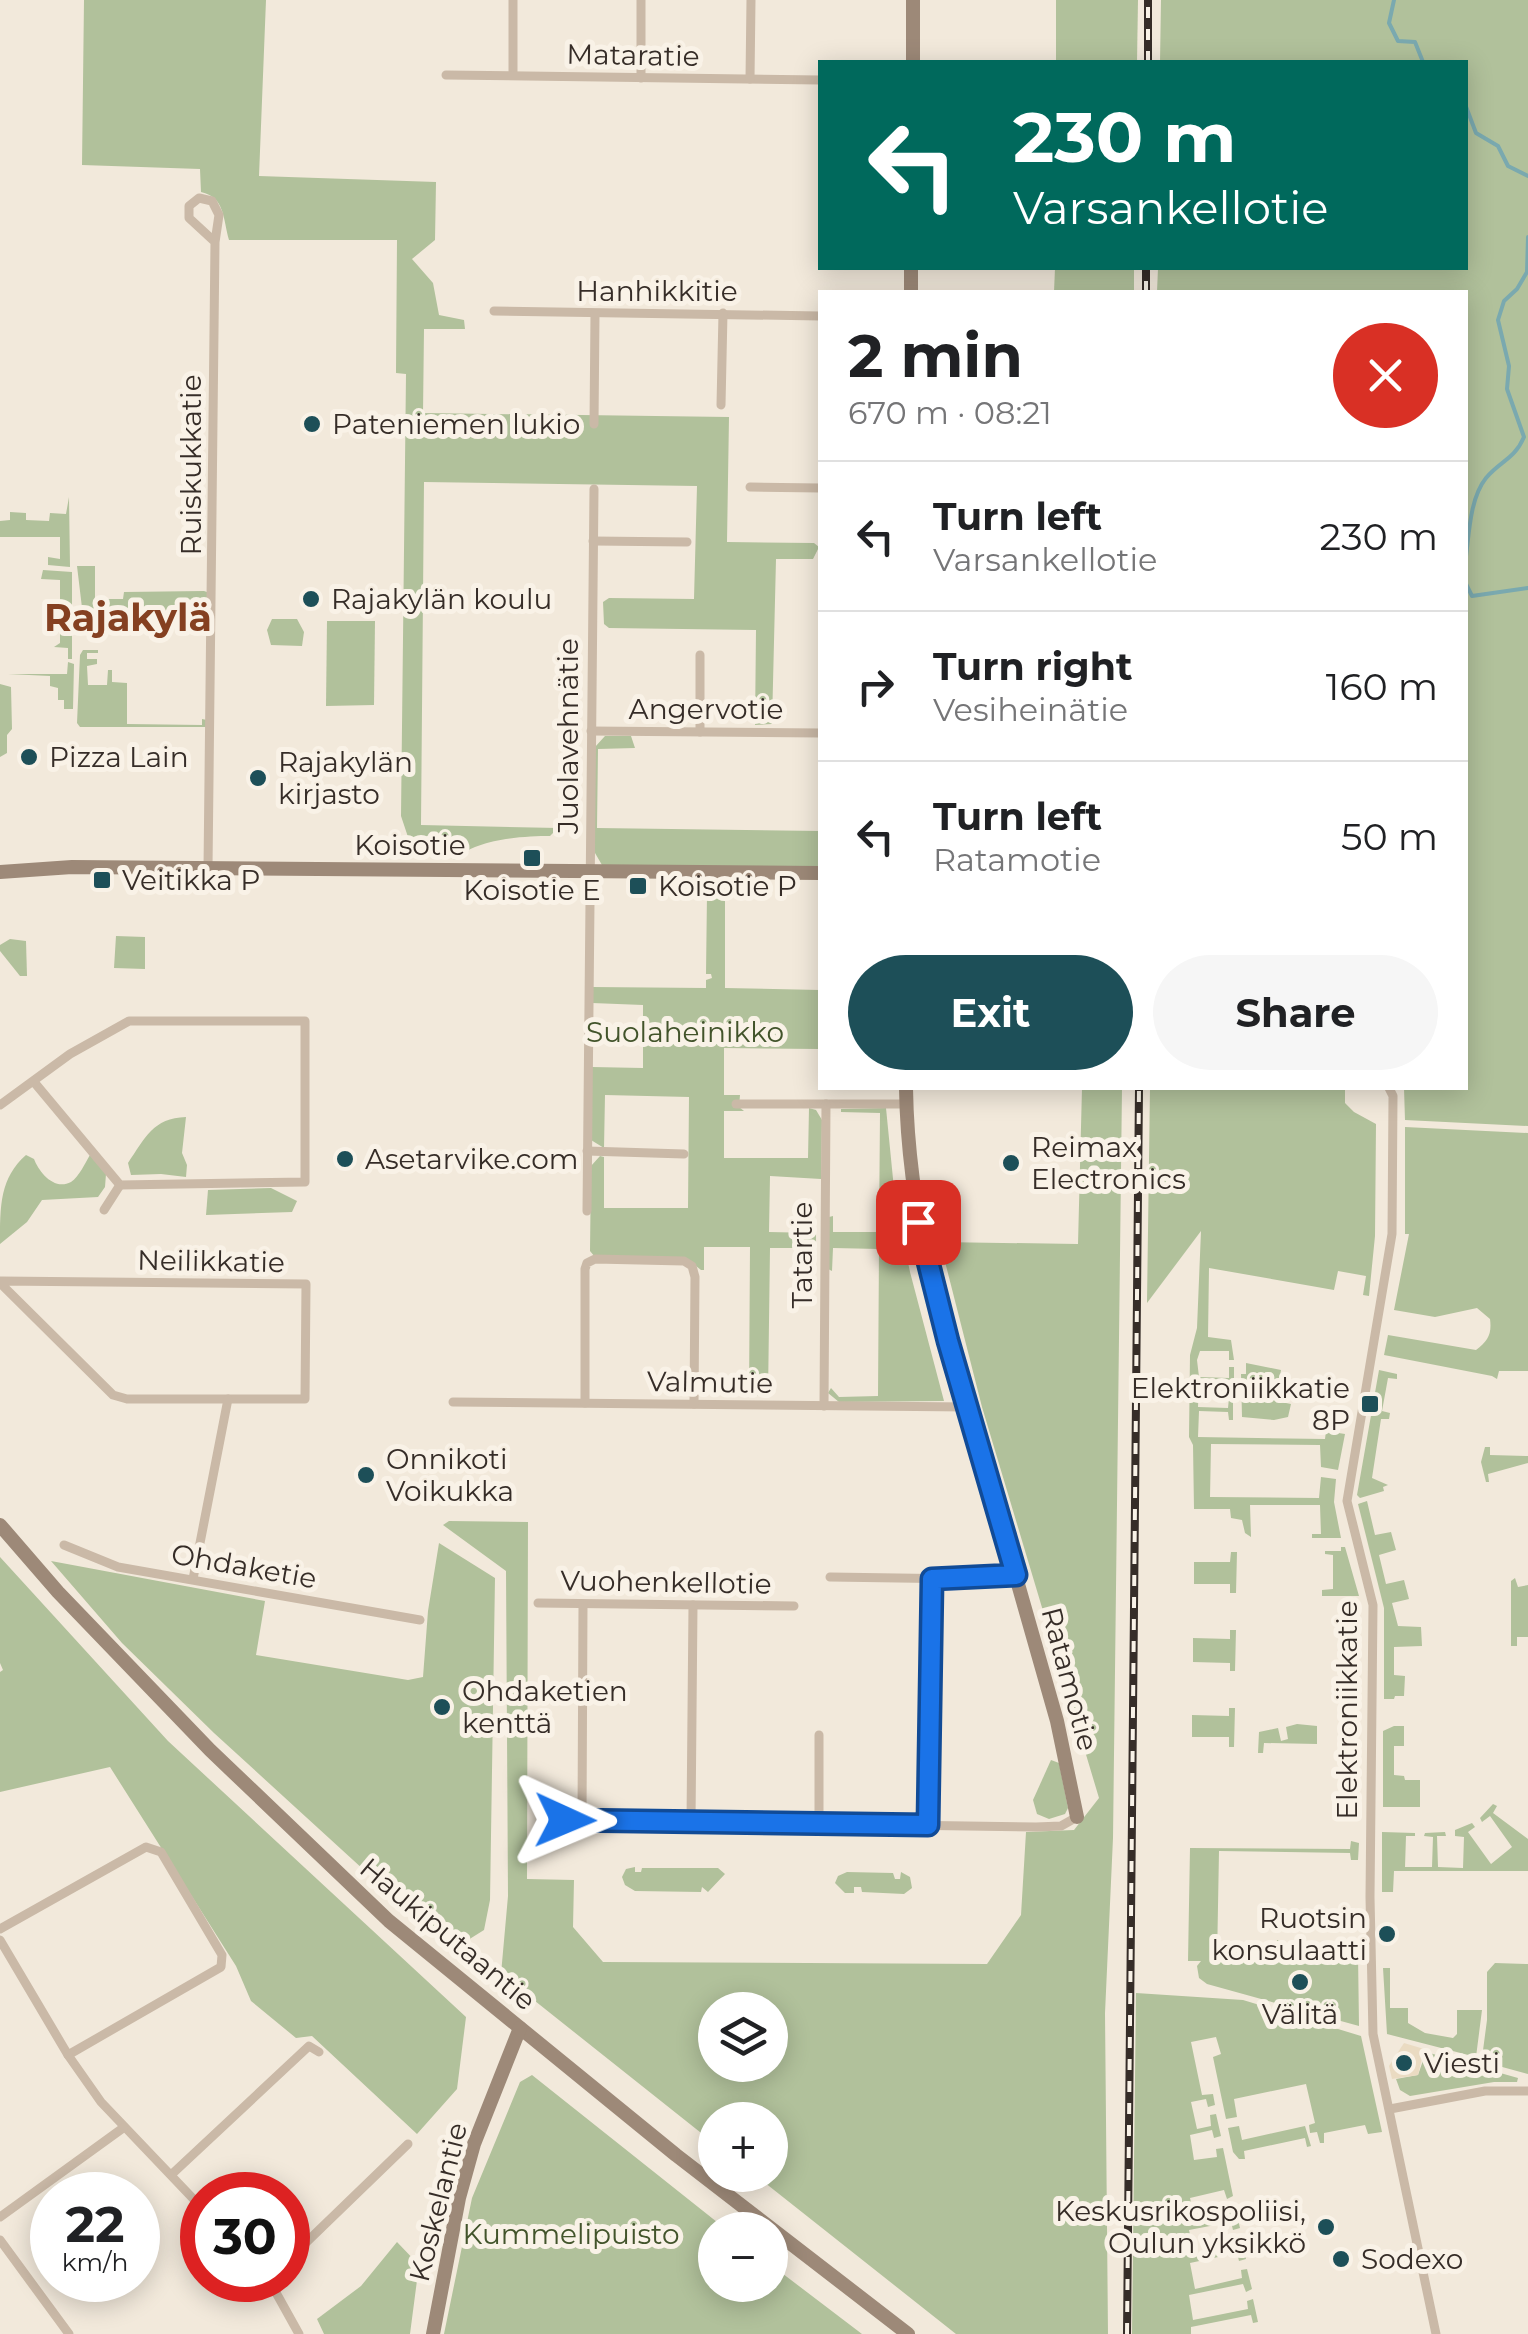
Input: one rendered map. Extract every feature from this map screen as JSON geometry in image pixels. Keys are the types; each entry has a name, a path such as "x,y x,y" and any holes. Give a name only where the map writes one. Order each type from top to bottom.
{"street":[{"path":"513,0 513,75"},
{"path":"641,0 641,78"},
{"path":"750,0 750,79"},
{"path":"913,0 913,60"},
{"name":"Mataratie","path":"446,76 818,80"},
{"name":"Ruiskukkatie","path":"208,868 215,242 219,215 216,206 206,198 196,200 189,206 189,218 215,242"},
{"name":"Hanhikkitie","path":"494,311 818,316"},
{"path":"594,424 595,314"},
{"path":"721,405 723,314"},
{"path":"750,488 818,488"},
{"name":"Juolavehnätie","path":"587,1211 594,489"},
{"path":"593,542 687,542"},
{"path":"700,655 700,732"},
{"name":"Angervotie","path":"591,731 818,733"},
{"name":"Koisotie","path":"0,872 44,867 818,873"},
{"path":"0,1105 70,1054 129,1021 305,1021 305,1182 120,1185"},
{"path":"34,1082 120,1185"},
{"name":"Ratamotie","path":"906,1090 918,1222 1057,1721 1076,1817"},
{"name":"Elektroniikkatie","path":"1390,1090 1392,1234 1346,1502 1373,1605 1373,2034 1436,2334"},
{"path":"736,1104 906,1104"},
{"name":"Tatartie","path":"824,1406 826,1104"},
{"path":"587,1152 684,1154"},
{"path":"104,1210 120,1185"},
{"path":"585,1403 585,1269 594,1260 684,1261 692,1266 696,1276 694,1404"},
{"path":"0,1282 114,1395 228,1399 193,1579"},
{"name":"Neilikkatie","path":"0,1282 306,1284 305,1399 228,1399"},
{"name":"Valmutie","path":"453,1402 967,1407"},
{"name":"Haukiputaantie","path":"0,1524 58,1592 210,1750 388,1921 676,2155 908,2334"},
{"name":"Ohdaketie","path":"64,1546 118,1567 420,1620"},
{"path":"830,1578 1016,1575"},
{"path":"928,1825 932,1579"},
{"name":"Vuohenkellotie","path":"538,1603 794,1606"},
{"path":"582,1821 583,1604"},
{"path":"691,1822 693,1605"},
{"path":"819,1735 819,1824"},
{"path":"565,1820 1061,1826 1076,1817"},
{"path":"0,1929 146,1847 160,1852 222,1955 221,1967 68,2056"},
{"path":"0,1940 68,2056 123,2128 180,2184"},
{"name":"Koskelantie","path":"434,2334 468,2162 520,2028"},
{"path":"172,2175 310,2046 320,2052"},
{"path":"1390,2108 1485,2091 1528,2090"},
{"path":"0,2218 123,2128"},
{"path":"310,2239 408,2144"},
{"path":"0,2240 69,2334"},
{"path":"281,2302 299,2334"}],"green space":[{"path":"84,0 266,0 259,176 436,182 435,240 412,259 433,283 439,315 464,320 465,329 424,329 423,413 729,417 727,542 814,543 818,546 813,559 776,559 772,724 755,725 756,630 609,628 604,624 603,602 609,598 694,599 697,486 424,482 421,825 558,828 550,836 486,843 455,860 410,843 401,816 406,374 396,373 397,240 229,240 219,204 201,192 200,169 82,165"},
{"path":"1056,0 1138,0 1137,60 1056,60"},
{"path":"1161,0 1528,0 1528,1126 1405,1120 1404,1090 1468,1090 1468,290 1157,290 1158,270 1468,270 1468,60 1160,60"},
{"path":"1055,270 1134,270 1134,290 1054,290"},
{"path":"69,497 70,567 48,565 48,557 60,559 60,537 0,537 0,521 10,520 10,512 26,513 26,520 49,521 50,513 66,514"},
{"path":"77,566 95,566 95,599 123,599 124,592 204,591 207,616 83,616"},
{"path":"43,570 72,572 72,659 68,659 68,648 54,647 60,643 60,580 41,579"},
{"path":"272,619 297,619 304,632 302,646 271,645 267,630"},
{"path":"327,621 375,621 374,705 326,706"},
{"path":"83,650 98,650 87,653 87,659 97,659 97,664 87,666 88,685 107,685 108,670 112,670 112,682 127,683 127,724 202,725 202,719 207,720 206,727 80,727 77,723"},
{"path":"68,662 74,664 73,709 64,709 64,700 58,700 58,688 50,686 50,676 8,674 67,674"},
{"path":"0,684 11,687 12,729 7,735 7,753 0,757"},
{"path":"605,736 631,736 635,748 598,749 597,828 818,831 818,867 602,865 595,853 595,747"},
{"name":"Suolaheinikko","path":"707,894 725,894 725,988 818,990 818,1049 724,1048 724,1095 740,1095 739,1107 744,1111 724,1111 724,1158 808,1158 809,1108 816,1110 822,1120 821,1179 770,1176 769,1232 816,1233 816,1248 770,1248 768,1396 749,1396 750,1247 704,1247 704,1270 696,1266 595,1257 590,1251 591,1166 600,1156 604,1157 604,1208 688,1208 689,1097 605,1095 604,1148 591,1140 592,1067 643,1068 643,1005 592,1003 592,987 706,988 706,980 712,978 706,974"},
{"path":"116,936 145,937 145,969 114,968"},
{"path":"10,939 26,941 27,976 20,976 0,951 0,945"},
{"path":"1082,1090 1122,1090 1113,1838 1105,2013 1108,2334 956,2334 776,2192 788,2192 788,2102 698,2102 698,2130 501,1974 508,1896 506,1571 443,1525 449,1521 528,1522 527,1879 574,1880 573,1927 603,1962 987,1964 1021,1915 1026,1832 1074,1830 1099,1798 982,1407 940,1242 1078,1244"},
{"path":"1150,1090 1345,1090 1345,1103 1376,1124 1375,1236 1369,1296 1363,1295 1366,1276 1338,1271 1334,1290 1209,1268 1208,1337 1231,1340 1234,1360 1229,1360 1229,1351 1200,1351 1197,1360 1199,1377 1229,1378 1229,1367 1234,1367 1234,1390 1229,1390 1228,1382 1199,1381 1198,1407 1228,1408 1229,1398 1233,1398 1233,1420 1229,1420 1228,1412 1199,1411 1198,1437 1325,1439 1326,1431 1345,1434 1338,1470 1321,1467 1320,1445 1211,1444 1210,1497 1319,1498 1321,1477 1336,1479 1334,1502 1341,1538 1312,1538 1312,1534 1321,1534 1320,1505 1250,1505 1251,1537 1245,1533 1242,1520 1231,1518 1230,1509 1194,1509 1193,1445 1189,1437 1190,1355 1197,1328 1201,1231 1147,1303"},
{"path":"886,1108 895,1199 944,1401 839,1402 828,1393 831,1388 839,1397 878,1396 879,1249 833,1248 832,1271 828,1269 829,1217 833,1216 833,1232 879,1232 880,1113 841,1109"},
{"path":"186,1117 182,1153 186,1177 131,1175 128,1163 151,1131 165,1121"},
{"path":"1405,1127 1528,1133 1528,1371 1499,1371 1497,1379 1384,1355 1388,1335 1476,1350 1490,1329 1490,1319 1477,1308 1435,1317 1394,1310 1409,1234 1405,1234"},
{"path":"26,1155 34,1159 48,1179 65,1184 77,1177 90,1155 106,1174 105,1187 98,1197 42,1200 27,1222 0,1244 6,1183"},
{"path":"271,1188 297,1201 292,1212 206,1215 208,1190"},
{"path":"1246,1363 1281,1370 1278,1388 1281,1402 1291,1404 1288,1417 1242,1417 1241,1374 1246,1374"},
{"path":"1379,1370 1397,1374 1397,1379 1388,1378 1382,1411 1390,1413 1389,1419 1381,1419 1372,1478 1388,1485 1383,1487 1384,1491 1360,1498 1357,1495"},
{"path":"1485,1447 1490,1447 1490,1455 1528,1456 1528,1463 1488,1474 1486,1482 1481,1462"},
{"path":"1367,1501 1375,1535 1391,1532 1396,1550 1379,1555 1386,1584 1404,1580 1409,1599 1392,1603 1398,1626 1421,1627 1422,1646 1394,1647 1394,1675 1405,1676 1404,1696 1394,1699 1384,1699 1384,1608 1358,1504"},
{"path":"439,1543 495,1578 490,1900 484,1930 460,1945 434,1934 214,1733 122,1643 51,1561 265,1601 256,1655 408,1680 423,1677"},
{"path":"1345,1547 1359,1596 1322,1596 1322,1590 1333,1589 1333,1555 1325,1551 1341,1551"},
{"path":"1231,1552 1237,1552 1236,1593 1230,1593 1230,1584 1194,1584 1194,1562 1230,1562"},
{"path":"0,1557 168,1741 466,2017 457,2089 417,2134 312,2036 296,2038 251,2001 236,1966 110,1767 0,1792"},
{"path":"1515,1578 1518,1587 1528,1585 1528,1637 1517,1637 1517,1646 1511,1646 1511,1581"},
{"path":"1230,1630 1236,1630 1235,1671 1230,1671 1230,1663 1193,1662 1193,1638 1230,1639"},
{"path":"1229,1708 1235,1708 1234,1747 1229,1747 1229,1737 1192,1737 1192,1715 1229,1716"},
{"path":"1317,1726 1317,1744 1264,1743 1263,1753 1258,1753 1259,1732 1278,1728 1281,1741 1288,1739 1286,1727"},
{"path":"1404,1726 1404,1746 1394,1746 1394,1775 1420,1780 1420,1807 1383,1807 1383,1731"},
{"path":"1051,1760 1059,1763 1068,1808 1065,1814 1049,1819 1037,1814 1033,1800"},
{"path":"1493,1804 1497,1806 1493,1813 1528,1839 1528,1871 1394,1871 1393,1892 1382,1892 1382,1832 1415,1833 1406,1836 1405,1867 1432,1867 1433,1837 1424,1836 1425,1833 1445,1832 1446,1836 1437,1836 1438,1867 1463,1868 1464,1837 1455,1836 1455,1830 1472,1823 1475,1827 1468,1832 1491,1864 1512,1847 1490,1816 1482,1822 1480,1818"},
{"path":"1351,1841 1359,1843 1358,1860 1351,1860 1350,1853 1219,1851 1217,1961 1276,1962 1277,1940 1281,1940 1281,1952 1345,1952 1346,1957 1358,1954 1359,2026 1207,1984 1199,1978 1197,1966 1201,1961 1188,1961 1190,1848 1350,1849"},
{"path":"635,1867 635,1872 642,1868 718,1868 725,1874 708,1892 702,1887 701,1892 635,1891 625,1885 622,1877 626,1869"},
{"path":"847,1872 893,1873 895,1879 900,1879 901,1872 910,1877 912,1888 904,1894 862,1892 861,1887 854,1887 854,1893 845,1893 835,1883 838,1876"},
{"path":"1495,1963 1528,1964 1528,2074 1484,2062 1482,2058 1487,1972"},
{"path":"1383,1968 1390,1968 1390,2008 1408,2008 1408,2023 1425,2033 1453,2038 1457,2034 1457,2010 1482,2010 1476,2057 1387,2034"},
{"path":"1136,1993 1243,2000 1361,2036 1382,2132 1368,2134 1365,2125 1324,2133 1324,2143 1320,2143 1317,2132 1310,2133 1309,2125 1315,2123 1306,2084 1234,2099 1237,2117 1226,2119 1213,2057 1221,2054 1216,2037 1191,2042 1202,2095 1213,2094 1215,2105 1208,2107 1206,2099 1191,2102 1197,2129 1211,2126 1210,2115 1216,2114 1221,2136 1214,2138 1212,2130 1190,2135 1194,2160 1217,2157 1216,2149 1223,2148 1233,2196 1227,2199 1224,2190 1190,2198 1196,2224 1230,2217 1229,2209 1235,2208 1240,2228 1233,2230 1231,2222 1189,2230 1195,2257 1236,2248 1235,2240 1242,2239 1246,2259 1239,2261 1237,2253 1190,2263 1195,2289 1242,2278 1241,2270 1247,2269 1252,2289 1246,2292 1243,2284 1189,2295 1193,2320 1248,2309 1247,2301 1253,2299 1258,2322 1253,2323 1251,2315 1191,2327 1191,2334 1132,2334"},
{"path":"1426,2052 1518,2078 1517,2082 1410,2096 1400,2090 1396,2079 1418,2075"},
{"name":"Kummelipuisto","path":"532,2075 704,2212 698,2212 698,2302 788,2302 788,2278 862,2334 444,2334 472,2198 520,2082"},
{"path":"1239,2126 1242,2140 1305,2126 1311,2146 1307,2147 1305,2138 1244,2151 1245,2159 1239,2159 1233,2152 1228,2128"},
{"path":"397,2242 419,2265 410,2334 324,2334 317,2319 361,2286"}],"shaded area":[{"path":"1404,2043 1424,2049 1418,2075 1392,2079 1389,2066"}],"waterway":[{"path":"1394,0 1389,23 1398,41 1415,42 1422,60"},
{"path":"1468,112 1476,133 1498,146 1508,166 1528,176"},
{"path":"1468,542 1480,487 1516,451 1524,437 1507,389 1509,366 1498,320 1504,301 1527,272 1528,237"},
{"path":"1468,588 1472,596 1528,588"}],"railway":[{"path":"1148,0 1148,60"},
{"path":"1146,270 1146,290"},
{"path":"1127,2334 1139,1090"}],"place":[{"name":"Pateniemen lukio","path":"312,424"},
{"name":"Rajakylän koulu","path":"311,599"},
{"name":"Pizza Lain","path":"29,757"},
{"name":"Rajakylän kirjasto","path":"258,778"},
{"name":"Koisotie E","path":"532,858"},
{"name":"Veitikka P","path":"102,880"},
{"name":"Koisotie P","path":"638,886"},
{"name":"Asetarvike.com","path":"345,1159"},
{"name":"Reimax Electronics","path":"1011,1163"},
{"name":"Elektroniikkatie 8P","path":"1370,1404"},
{"name":"Onnikoti Voikukka","path":"366,1475"},
{"name":"Ohdaketien kenttä","path":"442,1707"},
{"name":"Ruotsin konsulaatti","path":"1387,1934"},
{"name":"Välitä","path":"1300,1982"},
{"name":"Viesti","path":"1404,2063"},
{"name":"Keskusrikospoliisi, Oulun yksikkö","path":"1326,2227"},
{"name":"Sodexo","path":"1341,2259"}],"district":[{"name":"Rajakylä","path":"128,617"}],"route":[{"path":"565,1820 928,1825 932,1579 1016,1575 918,1222"}]}
